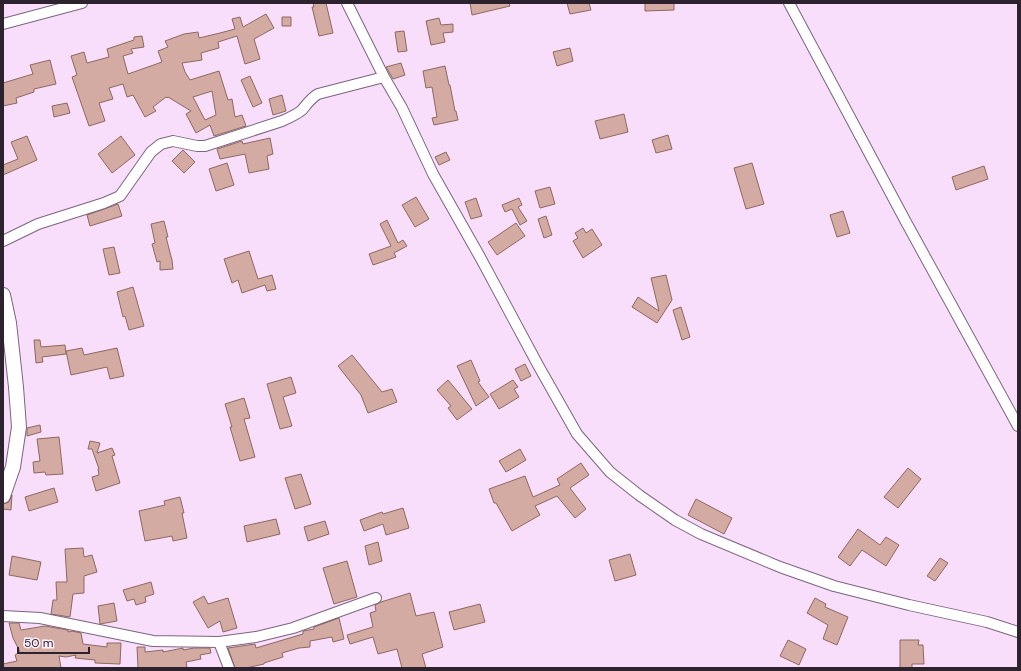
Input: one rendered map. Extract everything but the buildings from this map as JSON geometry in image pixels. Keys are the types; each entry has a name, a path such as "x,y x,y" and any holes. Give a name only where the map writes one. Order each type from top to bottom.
{"street":[{"path":"3,24 82,3"},
{"path":"347,3 384,77 402,108 433,174 480,257 538,365 577,434 610,472 638,495 675,520 701,534 780,567 834,586 909,605 987,622 1018,632"},
{"path":"789,3 906,222 1018,426"},
{"path":"3,241 38,224 104,203 120,196 125,191 137,170 161,144 173,142 206,146 282,122 294,116 310,99 318,94 384,77"},
{"path":"3,295 9,322 19,427 13,467 3,496"},
{"path":"3,616 40,618 153,641 218,642 256,637 293,628 376,598"},
{"path":"218,642 229,668"}]}
